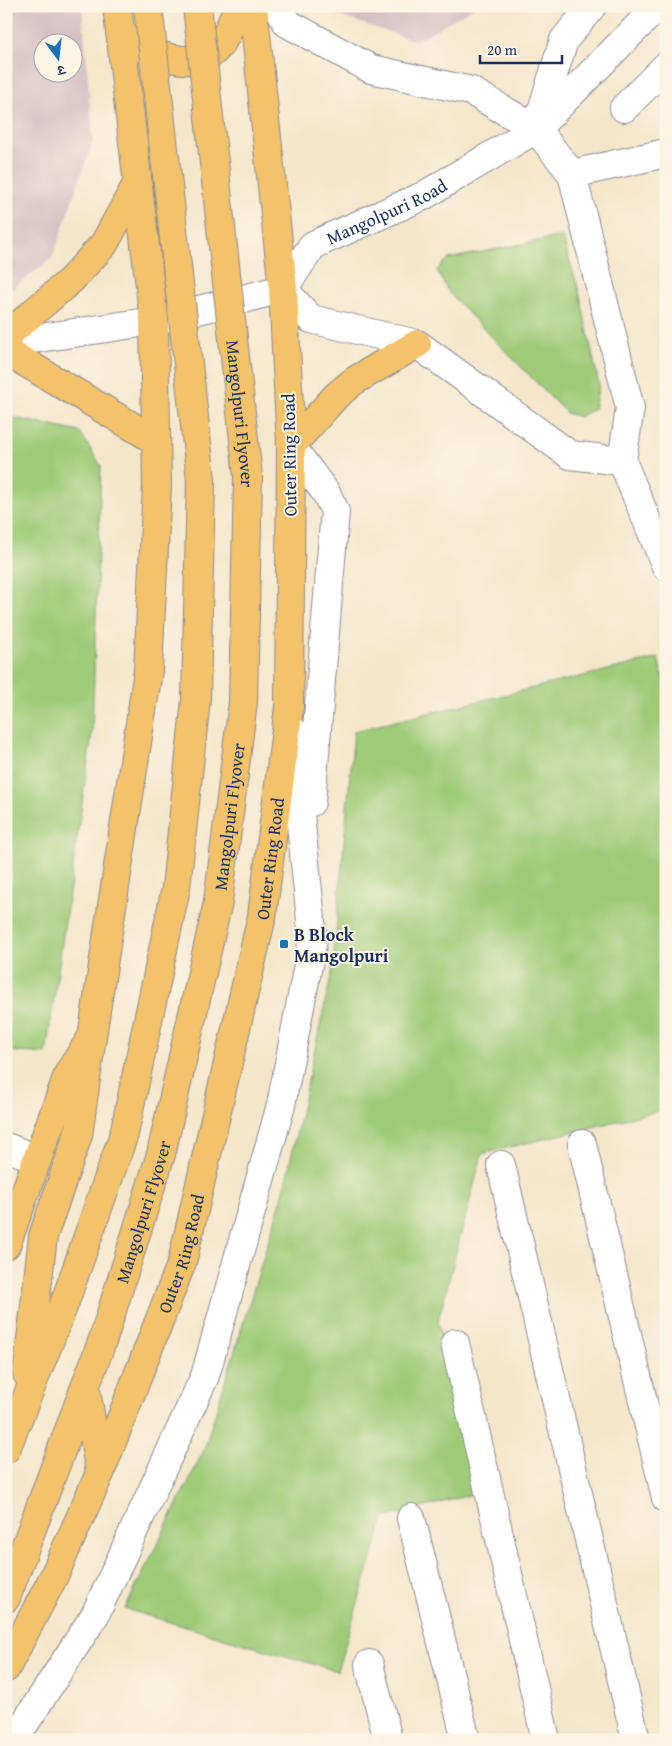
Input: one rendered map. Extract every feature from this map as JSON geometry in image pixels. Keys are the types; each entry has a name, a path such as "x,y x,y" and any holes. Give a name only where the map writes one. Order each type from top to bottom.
{"main road":[{"path":"6,1449 48,1348 124,1134 176,888 196,699 201,480 148,6"},
{"name":"Mangolpuri Flyover","path":"6,1598 100,1349 161,1154 218,902 243,702 248,477 197,6"},
{"path":"117,12 140,46 162,56 184,61 211,55 222,40 238,6"},
{"name":"Outer Ring Road","path":"6,1668 53,1578 100,1473 182,1262 262,916 289,707 291,446 284,289 253,6"},
{"path":"23,1408 43,1236 78,1135 148,671 157,485 154,321 117,12"},
{"path":"6,336 72,280 104,244 137,184"},
{"path":"291,446 336,396 354,381 417,344"},
{"path":"6,351 156,440"},
{"path":"8,1237 69,1072 92,1037"},
{"path":"86,1388 100,1473"}],"street":[{"path":"278,6 287,23 370,69 471,91 536,129 572,174 630,408 622,461 666,566"},
{"path":"536,129 564,40 565,6"},
{"path":"564,40 592,6"},
{"name":"Mangolpuri Road","path":"284,289 313,245 423,196 536,129 658,6"},
{"path":"624,108 666,66"},
{"path":"572,174 666,153"},
{"path":"6,344 154,321 284,289 311,319 417,344 570,455 622,461"},
{"path":"291,446 326,492 335,511 306,865"},
{"path":"14,1740 95,1615 205,1376 283,1096 314,939 289,707"},
{"path":"582,1144 666,1498"},
{"path":"6,1147 37,1159"},
{"path":"501,1165 636,1740"},
{"path":"455,1343 546,1740"},
{"path":"411,1518 466,1740"},
{"path":"369,1664 388,1740"}],"shaded area":[{"path":"6,6 82,6 93,141 52,258 6,294"},
{"path":"333,6 476,6 416,41 334,14"}],"green space":[{"path":"562,236 579,291 599,385 594,409 579,417 566,413 449,293 437,270 448,259"},
{"path":"15,418 80,432 101,466 92,733 46,1054 6,1051 6,419"},
{"path":"658,658 666,690 666,1109 482,1154 438,1321 477,1493 384,1518 337,1671 125,1609 204,1450 283,1194 333,967 354,731"}],"place":[{"name":"B Block Mangolpuri","path":"284,944"}]}
